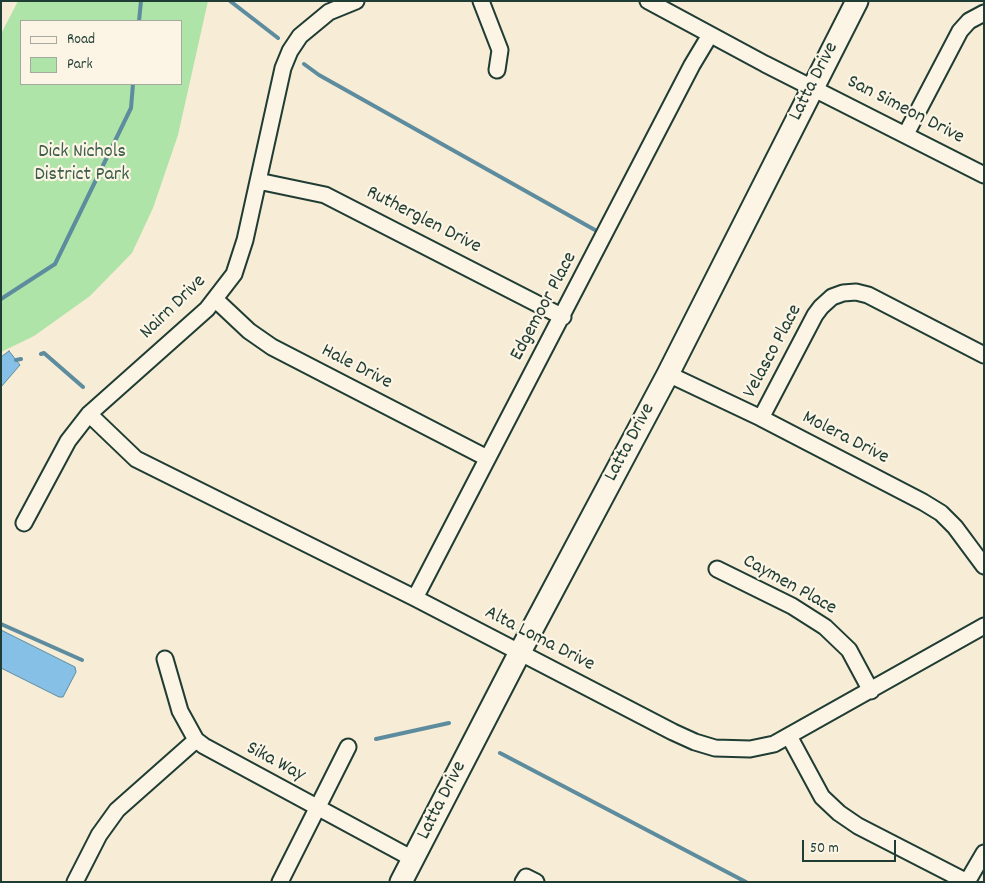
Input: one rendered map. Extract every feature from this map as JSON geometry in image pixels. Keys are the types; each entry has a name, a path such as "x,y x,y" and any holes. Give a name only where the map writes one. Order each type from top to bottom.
{"street":[{"name":"Nairn Drive","path":"24,524 68,441 89,414 216,300 234,274 240,260 283,68 290,51 300,36 329,12 356,1"},
{"path":"481,1 500,50 496,70"},
{"name":"San Simeon Drive","path":"648,1 710,35 984,175"},
{"name":"Latta Drive","path":"401,882 520,652 668,374 812,86 857,1"},
{"path":"906,134 960,32 969,21 984,14"},
{"name":"Edgemoor Place","path":"415,598 692,65 710,35"},
{"name":"Rutherglen Drive","path":"258,181 326,195 562,317"},
{"name":"Velasco Place","path":"761,418 820,307 832,297 844,293 856,292 868,295 984,355"},
{"name":"Hale Drive","path":"216,300 249,331 272,346 487,458"},
{"name":"Molera Drive","path":"668,374 761,418 941,513 955,527 984,566"},
{"name":"Alta Loma Drive","path":"89,414 136,458 415,598 695,742 733,750 774,744 984,626"},
{"name":"Caymen Place","path":"717,569 792,606 824,627 849,650 871,691"},
{"name":"Sika Way","path":"165,659 174,697 196,740 210,751 413,858"},
{"path":"789,736 822,798 858,826 967,882 984,853"},
{"path":"75,882 99,835 117,810 196,740"},
{"path":"280,882 348,746"}],"green space":[{"name":"Dick Nichols District Park","path":"18,1 208,1 178,135 153,208 132,253 90,296 34,336 1,352 1,34"}],"water":[{"path":"9,351 20,365 1,387 1,357"},
{"path":"1,630 75,667 76,672 63,697 59,697 1,668"}],"waterway":[{"path":"139,20 141,1"},
{"path":"230,1 278,38"},
{"path":"304,64 319,75 595,230"},
{"path":"1,299 55,264 131,108 133,85"},
{"path":"41,354 44,353 83,387"},
{"path":"16,360 21,359"},
{"path":"1,624 82,660"},
{"path":"376,739 449,723"},
{"path":"500,753 746,882"}]}
